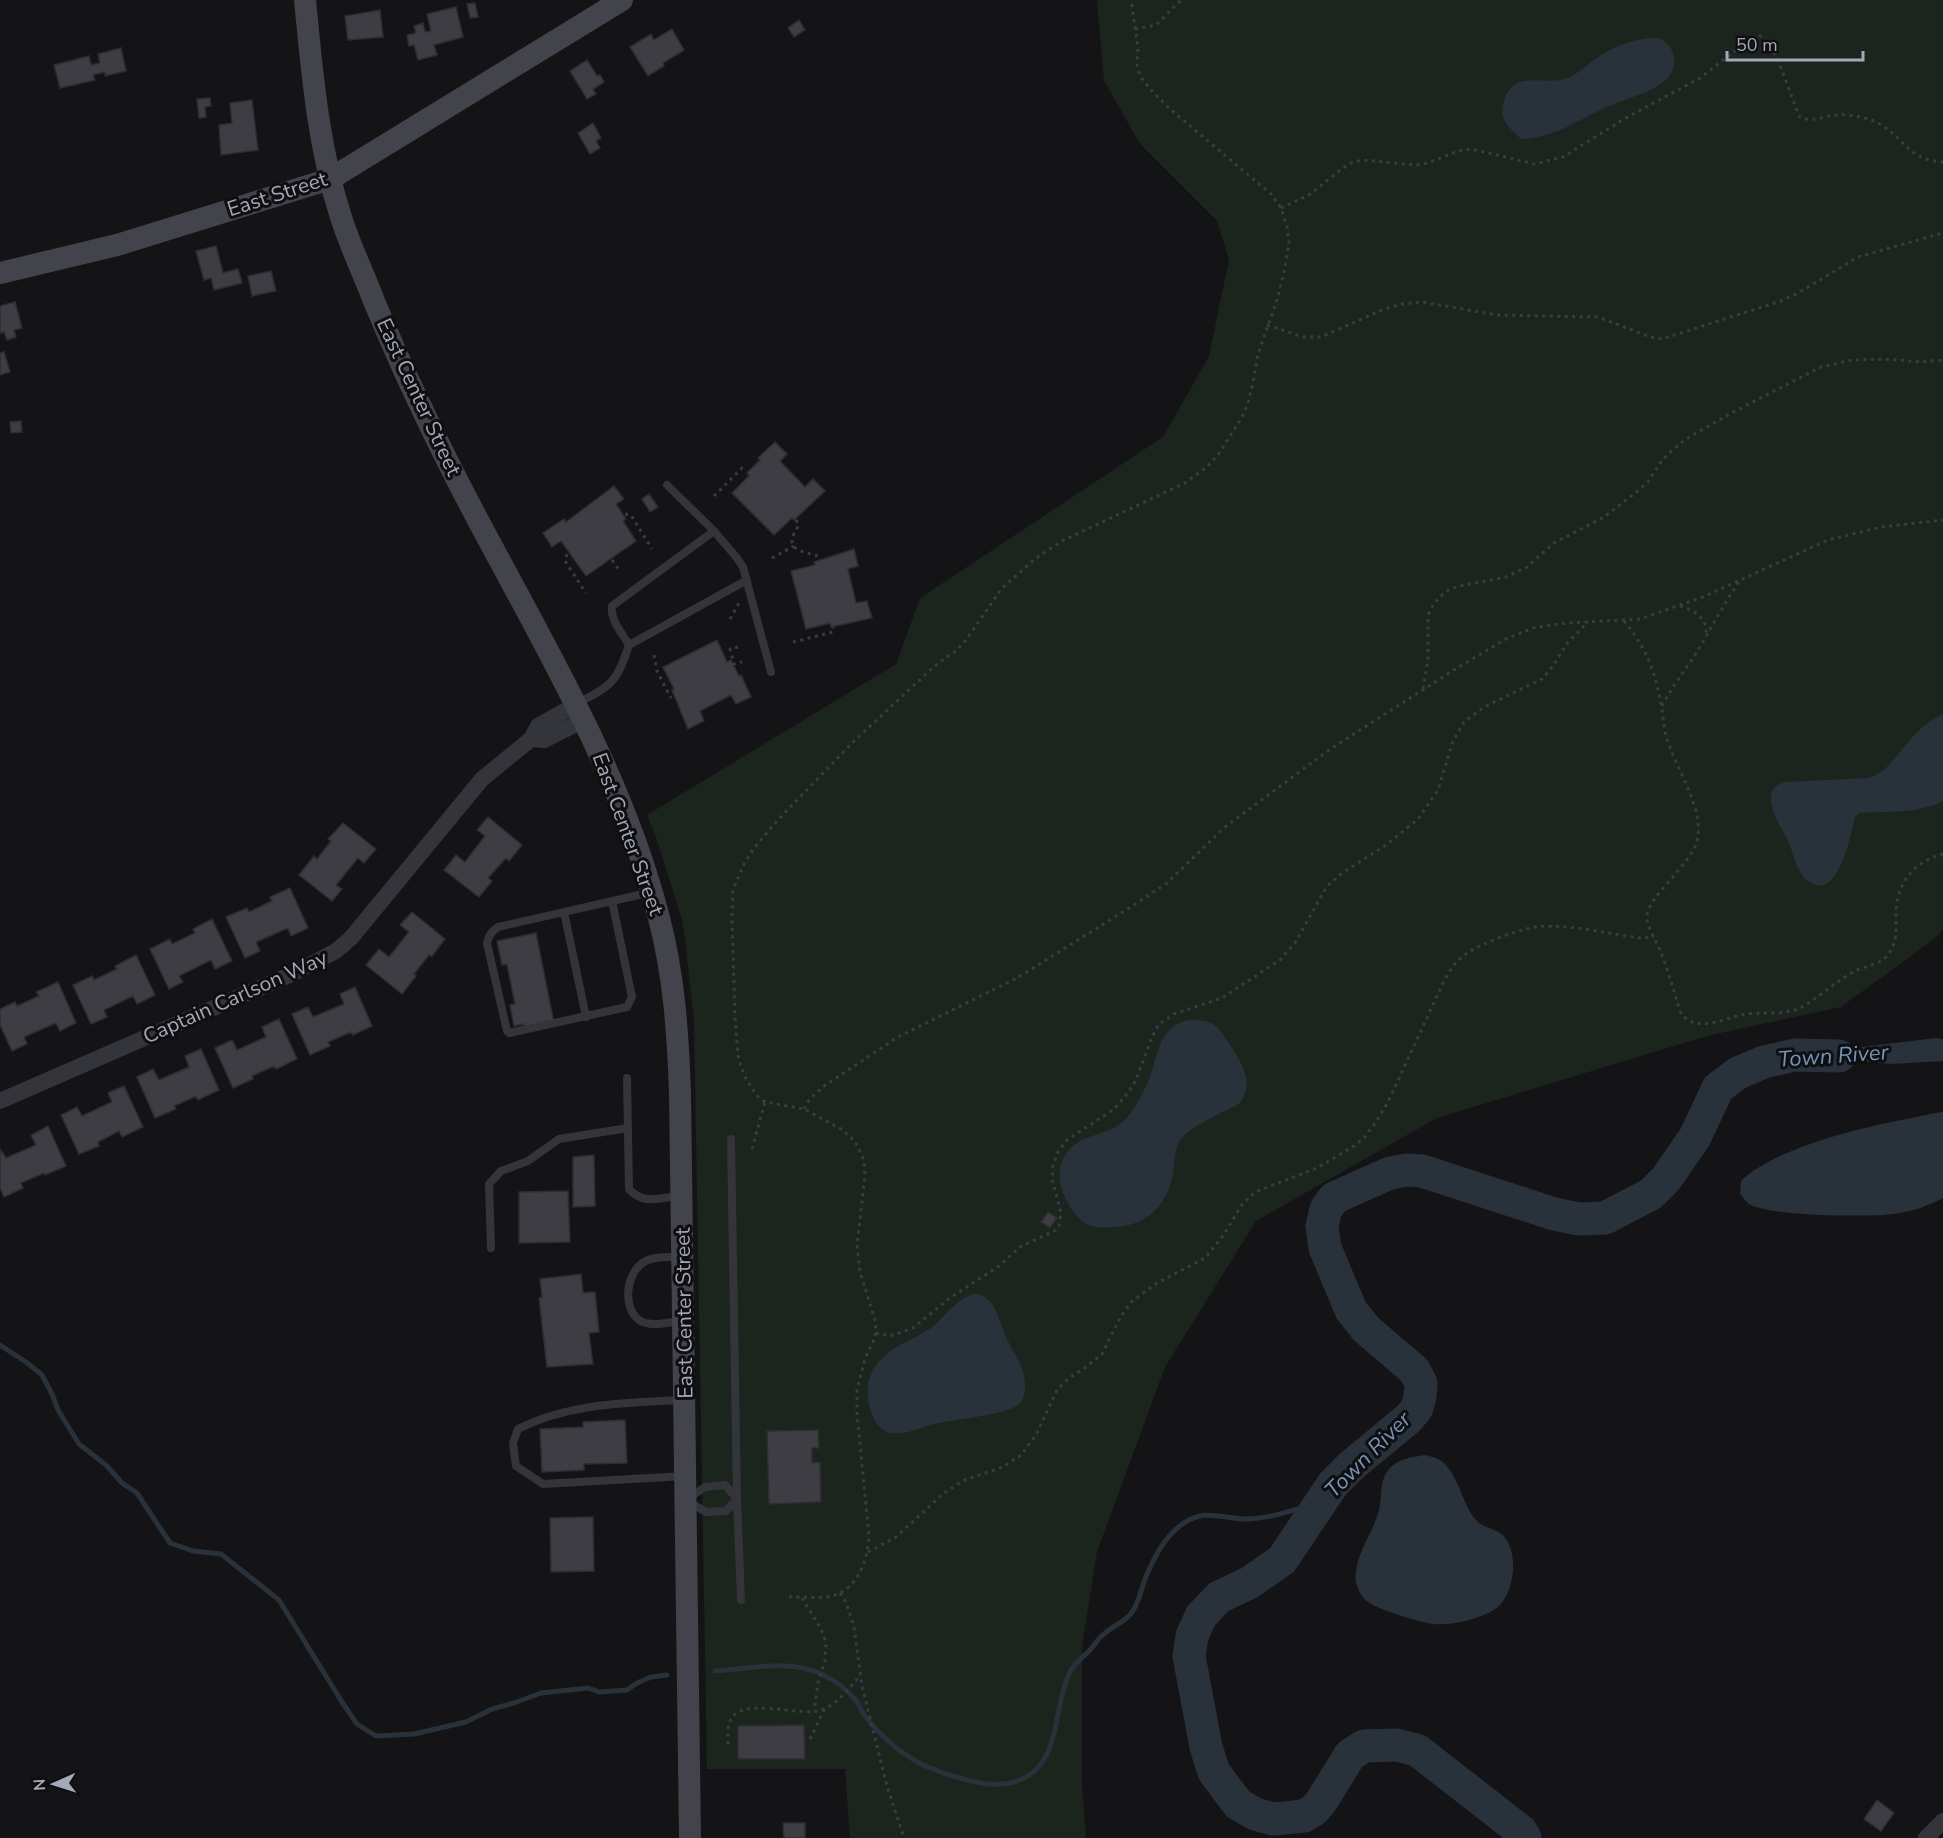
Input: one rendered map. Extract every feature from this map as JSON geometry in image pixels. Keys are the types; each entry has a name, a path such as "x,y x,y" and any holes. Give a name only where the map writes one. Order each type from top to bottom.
{"main road":[{"name":"East Center Street","path":"305,0 316,100 330,179 354,253 407,376 478,520 581,712 617,791 652,892 669,963 679,1073 682,1196 690,1838"},
{"name":"East Street","path":"0,273 117,245 330,179 616,2"}],"street":[{"name":"Captain Carlson Way","path":"0,1101 294,973 336,951 351,938 482,779 531,739 544,741 581,712"},
{"path":"1926,1838 1943,1821"}],"lane":[{"path":"667,485 714,531 737,558 747,580 771,672"},
{"path":"629,645 613,619 612,606 714,531"},
{"path":"581,712 610,685 622,666 629,645 747,580"},
{"path":"612,902 632,997 627,1007 509,1033 487,943 489,936 498,927 652,892"},
{"path":"564,912 586,1017"},
{"path":"627,1078 629,1189 636,1197 642,1199 682,1196"},
{"path":"491,1248 489,1184 501,1172 528,1161 559,1139 628,1128"},
{"path":"730,1139 741,1600"},
{"path":"683,1257 656,1258 644,1262 634,1273 627,1288 631,1309 640,1320 654,1324 684,1321"},
{"path":"684,1400 597,1405 538,1419 518,1429 513,1443 516,1466 543,1484 685,1476"},
{"path":"725,1485 737,1499 726,1511 706,1512 686,1500 705,1487 725,1485"}],"path":[{"path":"789,1597 826,1597 840,1593 858,1577 865,1565 868,1552 857,1389 866,1356 875,1338 876,1323 860,1272 857,1245 865,1175 864,1160 855,1141 841,1129 804,1109 765,1102 752,1088 740,1066 735,1017 733,890 754,848 827,767 938,663 956,651 970,635 1002,588 1035,560 1078,532 1179,487 1208,466 1220,452 1245,410 1258,354 1277,300 1289,242 1281,208 1271,194 1151,90 1140,76 1131,0"},
{"path":"1135,29 1156,25 1181,0"},
{"path":"1281,208 1310,195 1343,168 1353,162 1363,160 1416,165 1471,149 1535,164 1563,156 1624,119 1700,78 1749,40 1760,36 1768,43 1776,58 1791,100 1800,117 1813,120 1836,115 1867,118 1895,134 1915,155 1928,161 1943,162"},
{"path":"1267,326 1304,337 1321,337 1382,310 1401,304 1422,302 1497,315 1598,317 1650,337 1662,339 1781,301 1858,257 1943,233"},
{"path":"1423,689 1428,659 1428,615 1443,594 1460,586 1506,577 1527,567 1554,543 1604,517 1634,494 1648,482 1669,453 1686,439 1734,411 1821,367 1852,360 1884,359 1921,362 1943,360"},
{"path":"714,496 742,468 747,470"},
{"path":"625,514 631,515 652,549"},
{"path":"795,519 799,525 792,536 794,546 799,552 816,555 818,560"},
{"path":"804,1109 809,1100 824,1086 898,1037 1017,978 1167,883 1225,827 1329,750 1484,651 1533,628 1589,621 1640,620 1680,606 1828,540 1881,527 1943,520"},
{"path":"772,558 794,546"},
{"path":"567,554 565,561 586,593"},
{"path":"612,560 620,571"},
{"path":"1662,708 1670,691 1740,580"},
{"path":"730,619 739,603"},
{"path":"1680,606 1696,613 1702,619 1707,629 1706,635"},
{"path":"876,1333 891,1336 914,1328 950,1298 999,1266 1020,1247 1056,1230 1061,1213 1052,1179 1053,1165 1058,1152 1074,1134 1114,1109 1127,1094 1136,1080 1159,1024 1174,1014 1222,998 1280,960 1296,943 1327,886 1341,874 1386,845 1418,819 1438,790 1453,741 1464,722 1484,707 1542,679 1568,642 1589,621"},
{"path":"1624,621 1648,657 1657,682 1666,737 1689,791 1698,830 1696,843 1687,860 1653,900 1646,917 1669,970 1681,1014 1686,1019 1696,1023 1706,1023 1757,1013 1789,1011 1800,1007 1849,975 1882,960 1895,942 1897,899 1902,884 1920,863 1943,854"},
{"path":"793,642 833,632 833,627"},
{"path":"738,647 730,650 734,664 742,662"},
{"path":"654,656 657,670 671,698"},
{"path":"868,1552 896,1537 943,1494 962,1480 1003,1467 1022,1455 1036,1435 1057,1390 1068,1378 1102,1354 1120,1318 1131,1302 1157,1283 1205,1258 1220,1241 1241,1206 1254,1192 1317,1168 1364,1138 1388,1102 1444,981 1458,959 1470,950 1511,933 1533,927 1557,926 1640,938 1654,937"},
{"path":"752,1149 765,1102"},
{"path":"840,1593 846,1602 854,1627 862,1686 887,1786 904,1838"},
{"path":"802,1597 825,1637 826,1650 814,1711"},
{"path":"728,1744 728,1728 735,1714 750,1708 814,1711 838,1700 860,1676"},
{"path":"810,1739 825,1707"}],"shaded area":[{"path":"1097,0 1943,0 1943,929 1937,937 1841,1007 1707,1036 1437,1118 1256,1221 1165,1367 1097,1552 1082,1646 1082,1785 1086,1838 850,1838 845,1769 707,1769 694,1022 683,923 647,815 896,664 920,598 1163,437 1209,356 1229,260 1217,221 1140,144 1104,81"}],"water":[{"path":"1658,38 1671,48 1674,58 1673,68 1669,77 1652,89 1557,131 1533,138 1521,139 1504,120 1503,105 1514,85 1522,81 1562,80 1616,47 1641,39"},
{"path":"1943,714 1943,801 1913,810 1860,813 1855,817 1847,849 1837,873 1822,886 1806,880 1772,809 1771,795 1775,787 1785,782 1874,776 1891,763 1920,729"},
{"path":"1190,1020 1211,1023 1224,1036 1245,1073 1244,1096 1239,1104 1200,1124 1181,1139 1176,1151 1171,1184 1157,1209 1150,1215 1134,1224 1124,1226 1088,1225 1073,1211 1063,1193 1060,1177 1062,1162 1075,1144 1111,1129 1124,1120 1144,1091 1162,1040 1180,1022"},
{"path":"1943,1039 1943,1061 1892,1064 1795,1055"},
{"path":"1943,1112 1943,1198 1927,1205 1887,1215 1846,1216 1759,1208 1749,1204 1740,1194 1741,1181 1756,1169 1796,1149 1866,1128"},
{"path":"976,1293 993,1305 1020,1363 1025,1382 1021,1402 1002,1412 934,1424 908,1432 892,1433 880,1428 870,1408 868,1387 874,1369 880,1360 898,1346 930,1329 958,1302"},
{"path":"1425,1455 1445,1464 1455,1478 1476,1520 1500,1533 1507,1540 1511,1549 1513,1572 1507,1595 1494,1610 1473,1619 1448,1624 1433,1624 1409,1618 1373,1605 1360,1594 1356,1583 1358,1563 1378,1515 1382,1485 1387,1471 1407,1458"}],"building":[{"path":"475,3 478,17 470,18 467,4"},
{"path":"456,7 463,37 434,45 437,55 418,60 414,45 409,46 407,35 416,33 414,26 423,23 425,32 431,31 427,14"},
{"path":"380,10 383,37 348,40 345,16"},
{"path":"799,20 805,30 794,37 788,28"},
{"path":"672,29 684,50 648,76 630,47 651,34 654,40"},
{"path":"121,48 126,71 105,76 105,72 93,75 95,80 60,88 54,65 89,56 91,65 100,63 98,54"},
{"path":"587,60 597,76 600,75 604,82 593,89 596,94 587,99 570,71"},
{"path":"210,98 211,106 205,107 206,117 199,118 197,99"},
{"path":"252,100 258,150 221,155 219,125 232,123 230,103"},
{"path":"593,123 601,138 596,141 600,148 590,154 578,133"},
{"path":"216,246 223,273 238,269 242,283 214,290 211,278 204,280 196,251"},
{"path":"271,271 276,291 252,296 248,276"},
{"path":"15,302 22,328 14,330 16,337 7,340 4,332 0,333 0,306"},
{"path":"4,352 10,372 0,375 0,353"},
{"path":"21,421 22,432 11,433 10,422"},
{"path":"775,442 787,454 780,461 805,487 813,479 825,491 774,535 732,493 749,476 747,473 760,460 758,458"},
{"path":"614,486 624,499 616,504 626,519 623,521 636,541 586,576 561,541 552,547 543,533 564,519 566,522"},
{"path":"649,494 658,507 650,512 642,499"},
{"path":"854,549 858,566 848,569 856,603 867,601 872,618 831,627 830,623 806,629 791,571 815,565 814,562"},
{"path":"717,640 727,662 731,660 739,676 741,675 751,697 736,704 731,695 700,711 704,721 688,729 672,690 674,689 663,667"},
{"path":"488,817 522,845 509,861 506,858 488,878 492,881 479,897 444,870 456,855 465,862 485,836 477,830"},
{"path":"343,823 376,849 364,863 358,858 336,885 342,889 332,901 299,875 314,856 317,859 331,841 328,839"},
{"path":"290,888 308,928 291,936 288,928 256,942 260,951 245,958 226,917 247,908 249,912 272,901 270,897"},
{"path":"412,912 445,939 414,974 416,976 402,994 366,965 379,949 389,957 409,932 400,925"},
{"path":"212,919 232,961 215,969 211,960 179,976 183,982 169,989 150,949 170,939 172,944 195,933 193,929"},
{"path":"536,933 554,1023 524,1029 524,1024 514,1026 510,1005 515,1004 507,964 502,965 497,941"},
{"path":"136,955 155,995 137,1004 133,996 104,1010 107,1017 91,1024 73,985 92,976 94,980 117,969 115,966"},
{"path":"58,982 76,1023 60,1031 56,1023 24,1037 27,1044 12,1051 0,1025 0,1009 15,1002 17,1006 39,996 36,992"},
{"path":"355,987 372,1026 353,1035 351,1032 328,1042 330,1046 310,1055 292,1014 308,1007 313,1017 344,1004 340,994"},
{"path":"279,1019 297,1059 276,1069 274,1066 233,1088 215,1048 232,1040 237,1050 266,1037 262,1027"},
{"path":"201,1049 219,1090 198,1100 196,1096 174,1106 176,1109 155,1118 137,1077 153,1069 159,1080 189,1067 185,1056"},
{"path":"124,1086 143,1127 122,1137 119,1131 98,1142 99,1146 79,1154 61,1115 77,1107 82,1116 112,1102 108,1093"},
{"path":"48,1126 66,1166 21,1183 23,1188 4,1197 0,1188 0,1149 6,1158 36,1145 31,1135"},
{"path":"594,1155 595,1206 573,1207 573,1157"},
{"path":"568,1191 570,1242 519,1243 519,1192"},
{"path":"1048,1212 1057,1218 1050,1228 1041,1222"},
{"path":"581,1274 583,1293 595,1292 599,1332 589,1333 593,1364 547,1367 539,1298 542,1297 540,1279"},
{"path":"625,1420 627,1463 584,1464 584,1470 542,1472 540,1429 583,1427 583,1422"},
{"path":"818,1430 819,1448 812,1448 812,1463 820,1462 821,1502 769,1504 767,1431"},
{"path":"593,1517 594,1571 551,1572 550,1518"},
{"path":"804,1725 805,1759 738,1759 738,1726"},
{"path":"1877,1800 1894,1813 1881,1831 1864,1819"},
{"path":"783,1823 805,1823 805,1838 784,1838"}],"waterway":[{"name":"Town River","path":"1525,1838 1521,1831 1417,1750 1396,1745 1364,1746 1350,1755 1314,1810 1304,1816 1274,1819 1255,1814 1238,1804 1214,1772 1206,1747 1189,1656 1192,1636 1201,1616 1219,1597 1249,1583 1282,1560 1333,1484 1409,1418 1417,1408 1420,1397 1421,1383 1414,1370 1366,1329 1351,1310 1325,1248 1322,1226 1326,1209 1334,1198 1390,1173 1407,1170 1422,1171 1554,1214 1579,1219 1605,1218 1651,1194 1666,1179 1695,1137 1718,1088 1738,1073 1764,1062 1795,1055 1839,1056"},
{"path":"0,1345 42,1375 58,1410 79,1444 107,1466 122,1483 137,1493 170,1543 193,1551 221,1554 279,1600 357,1724 376,1736 414,1734 466,1722 492,1709 541,1693 588,1688 599,1692 627,1690 651,1677 667,1675"},
{"path":"715,1671 769,1666 810,1670 836,1682 855,1699 864,1715 884,1737 916,1761 942,1773 976,1782 1010,1783 1027,1777 1040,1766 1048,1752 1071,1670 1102,1636 1133,1611 1154,1558 1163,1543 1175,1530 1198,1516 1255,1519 1321,1502"}]}
